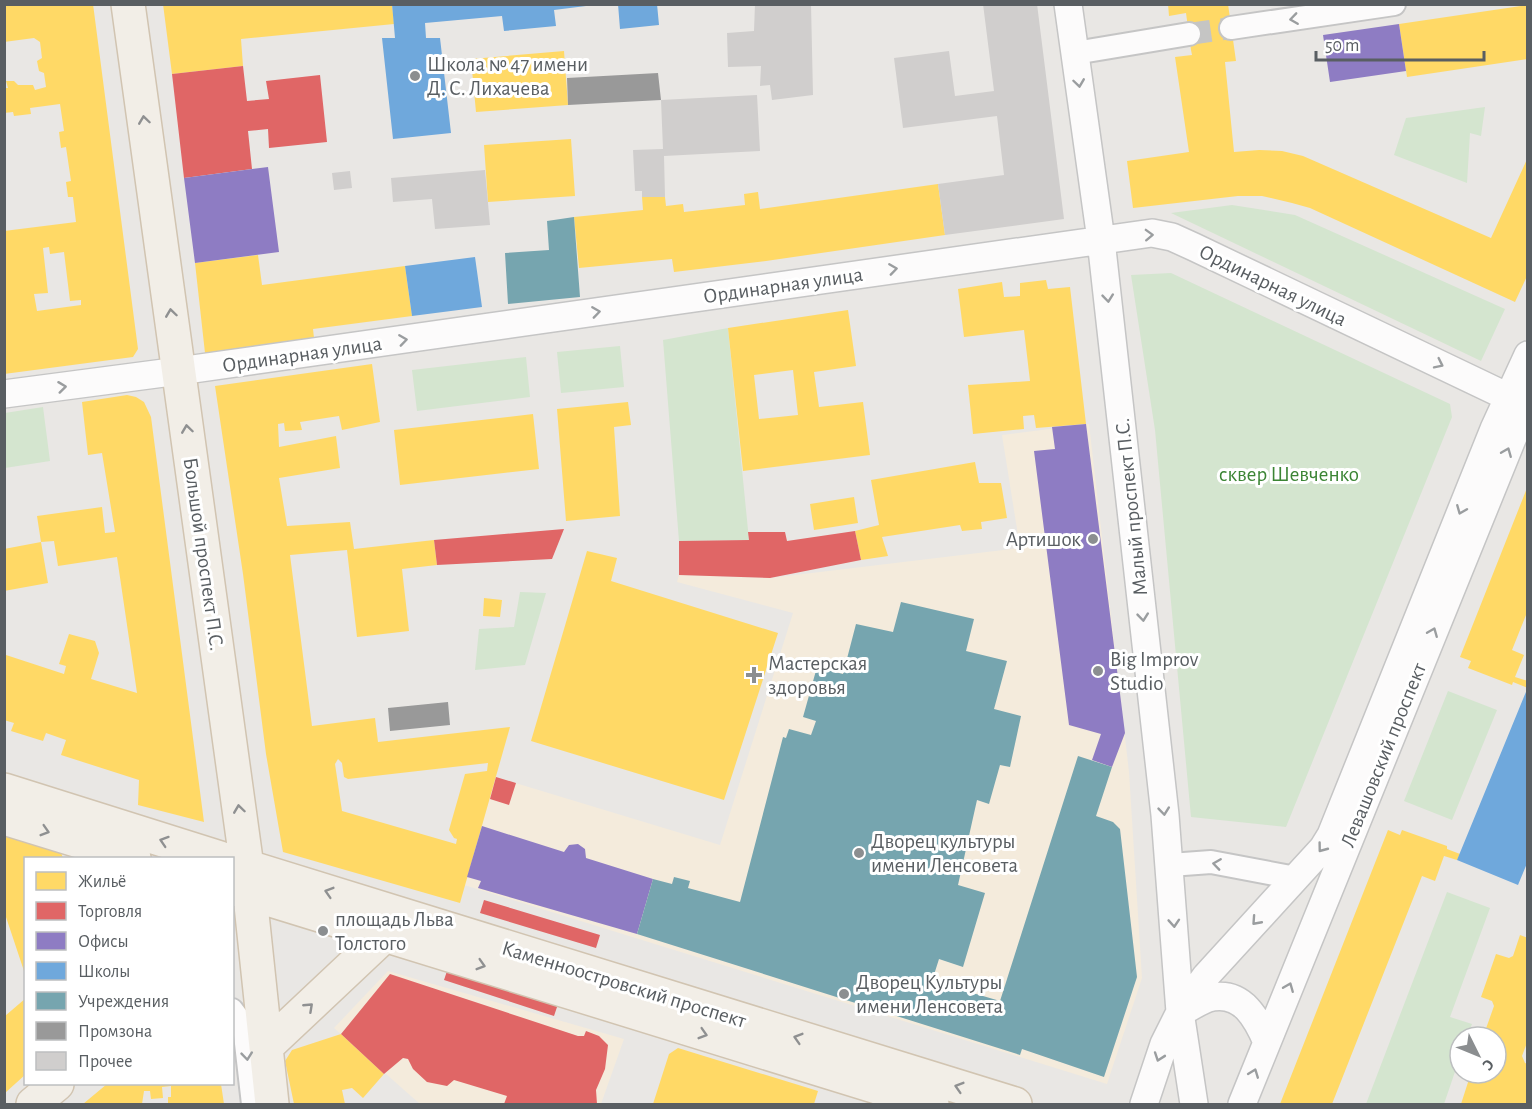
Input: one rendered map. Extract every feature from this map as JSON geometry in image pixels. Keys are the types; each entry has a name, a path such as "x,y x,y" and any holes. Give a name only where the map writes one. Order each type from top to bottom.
{"main road":[{"name":"Большой проспект П.С.","path":"128,4 179,371 236,874 255,940 272,1104"},
{"name":"Каменноостровский проспект","path":"4,790 189,857"},
{"path":"4,818 92,851 128,857"},
{"name":"Каменноостровский проспект","path":"236,874 385,935 932,1104"},
{"name":"Каменноостровский проспект","path":"236,874 1015,1104"},
{"path":"266,1047 385,935"},
{"path":"234,961 255,940"},
{"path":"33,1104 55,1085"}],"street":[{"name":"Малый проспект П.С.","path":"1068,4 1101,240 1170,865 1180,1012 1194,1104"},
{"path":"1231,28 1394,4"},
{"path":"1075,53 1189,34"},
{"name":"Ординарная улица","path":"4,394 1152,233 1172,237 1523,404"},
{"name":"Левашовский проспект","path":"1242,1104 1513,437 1523,404 1527,355"},
{"name":"Левашовский проспект","path":"1180,1012 1206,976 1323,848 1331,835 1523,404"},
{"path":"1170,865 1211,862 1296,878"},
{"path":"1144,1104 1164,1044 1180,1012 1213,997 1230,998 1246,1006 1257,1021 1266,1042"},
{"path":"234,1013 244,1026 253,1104"}],"shaded area":[{"name":"Дворец культуры имени Ленсовета","path":"1089,424 1129,772 1142,978 1107,1084 464,885 496,777 720,845 793,613 677,582 679,575 770,578 1020,548 1002,435"},
{"path":"388,971 624,1039 601,1104 420,1104 334,1028"}],"green space":[{"path":"1485,107 1481,136 1470,133 1467,183 1394,155 1406,118"},
{"path":"1232,205 1295,215 1505,309 1481,361 1171,213"},
{"name":"сквер Шевченко","path":"1171,273 1450,404 1452,417 1286,827 1191,817 1155,430 1131,275"},
{"path":"728,328 749,540 679,541 663,340"},
{"path":"620,346 624,387 561,393 557,352"},
{"path":"526,357 530,397 417,411 412,370"},
{"path":"43,407 50,461 5,468 5,413"},
{"path":"520,592 546,593 525,665 475,670 479,629 514,627"},
{"path":"1448,691 1497,710 1452,820 1404,801"},
{"path":"1447,892 1490,908 1450,1017 1472,1024 1448,1025 1448,1085 1450,1085 1444,1104 1366,1104"}],"building: Жильё":[{"path":"4,4 93,4 138,349 133,357 4,374 4,231 76,222 73,197 68,197 66,182 71,181 66,147 61,148 59,132 64,131 60,104 30,108 31,114 14,116 13,112 4,113 4,88 8,88 6,81 14,81 18,85 33,85 35,90 46,87 44,73 39,71 37,61 42,58 40,42 34,38 4,42","holes":["49,247 50,254 64,252 70,301 81,300 81,305 37,311 34,294 48,293 43,248"]},
{"path":"163,4 392,4 394,24 241,39 243,66 172,74"},
{"path":"1168,4 1228,4 1236,61 1225,62 1234,152 1282,151 1303,156 1491,238 1528,157 1528,274 1515,302 1310,208 1292,203 1262,196 1238,196 1133,208 1127,161 1189,152 1175,57 1192,55 1186,13 1169,16"},
{"path":"1528,5 1528,59 1407,77 1399,24"},
{"path":"564,51 568,105 476,112 471,59"},
{"path":"571,139 575,196 488,202 484,145"},
{"path":"938,184 945,235 674,272 672,259 579,268 574,217 643,210 642,197 665,197 666,206 683,204 684,212 745,205 744,194 758,192 760,209"},
{"path":"258,255 262,285 405,266 412,316 313,329 314,338 205,353 195,263"},
{"path":"1046,280 1048,289 1070,287 1086,424 1036,428 1034,415 1023,416 1024,429 973,434 968,385 1030,381 1024,330 964,337 958,289 1002,282 1004,297 1020,296 1020,283"},
{"path":"848,310 856,366 814,372 819,407 863,402 870,455 743,471 728,328","holes":["793,370 798,415 759,419 754,375"]},
{"path":"372,364 380,422 342,430 339,416 300,422 302,430 285,431 284,423 278,424 279,447 336,436 340,468 279,478 287,526 350,522 354,549 434,540 437,565 402,569 409,631 357,637 347,550 290,555 312,726 375,718 378,742 510,727 460,903 283,852 266,754 243,574 215,386","holes":["338,759 342,763 344,777 348,779 488,763 487,771 465,774 449,830 457,839 456,844 342,811 335,764"]},
{"path":"127,395 144,402 151,417 204,822 138,805 139,780 61,755 66,740 46,733 43,741 11,731 14,723 4,720 6,655 64,674 66,666 59,664 69,634 95,641 99,653 91,679 137,693 117,557 58,566 54,541 41,542 37,516 102,507 105,533 115,532 102,453 88,455 82,402"},
{"path":"628,402 631,425 614,427 620,516 566,521 557,409"},
{"path":"533,414 539,469 400,485 394,430"},
{"path":"975,462 979,483 1001,483 1007,518 981,522 982,529 962,531 960,525 882,537 888,556 861,560 855,531 879,525 871,480"},
{"path":"1527,488 1528,610 1512,650 1524,655 1515,677 1528,681 1528,688 1513,682 1512,685 1468,668 1471,661 1460,657"},
{"path":"854,497 858,523 814,530 810,504"},
{"path":"41,542 48,583 4,591 4,549"},
{"path":"587,551 617,558 611,581 778,633 724,800 531,741"},
{"path":"484,598 502,600 500,617 483,616"},
{"path":"1388,830 1400,835 1402,830 1447,846 1447,849 1460,854 1457,860 1444,856 1435,881 1422,876 1332,1104 1280,1104"},
{"path":"5,831 59,847 63,857 24,857 24,971 5,914"},
{"path":"1520,935 1528,938 1528,1040 1522,1056 1528,1064 1528,1104 1461,1104 1467,1085 1508,1085 1508,1025 1487,1025 1494,1006 1492,1001 1481,997 1496,954 1509,958 1513,956"},
{"path":"24,1000 24,1076 5,1093 5,1016"},
{"path":"341,1034 384,1074 363,1098 352,1088 342,1090 345,1104 294,1104 285,1061 292,1050"},
{"path":"678,1048 818,1091 814,1104 653,1104 669,1054"},
{"path":"106,1085 221,1085 224,1104 168,1104 168,1097 171,1097 171,1086 162,1087 163,1098 151,1099 150,1091 144,1091 142,1104 83,1104"}],"building: Торговля":[{"path":"243,66 247,101 269,99 266,81 320,75 327,142 269,148 268,129 248,131 252,169 184,178 172,74"},
{"path":"564,529 552,559 437,565 434,540"},
{"path":"855,531 861,560 770,578 679,575 679,541 749,540 748,532 785,532 787,541"},
{"path":"496,777 516,783 509,805 490,799"},
{"path":"484,900 600,935 596,948 480,913"},
{"path":"448,968 558,1004 554,1016 444,980"},
{"path":"390,974 578,1036 584,1036 586,1031 599,1036 608,1045 605,1069 596,1090 597,1104 504,1104 507,1096 454,1080 447,1086 427,1082 413,1069 408,1059 403,1058 384,1074 341,1034"}],"building: Офисы":[{"path":"1399,24 1406,71 1330,82 1323,35"},
{"path":"268,167 279,252 195,263 184,178"},
{"path":"1086,424 1125,733 1112,767 1092,760 1101,734 1069,725 1034,451 1055,449 1052,427"},
{"path":"482,826 564,852 569,845 578,844 585,849 586,858 653,879 637,934 478,888 481,881 467,877"}],"building: Школы":[{"name":"Школа № 47 имени Д. С. Лихачева","path":"392,4 586,4 586,6 554,10 556,26 504,31 502,16 425,23 426,38 440,38 451,133 393,139 382,38 395,38"},
{"name":"Школа № 47 имени Д. С. Лихачева","path":"618,4 657,4 659,25 620,29"},
{"path":"475,257 482,307 412,316 405,266"},
{"path":"1528,687 1528,861 1518,885 1457,860"}],"building: Учреждения":[{"path":"574,217 580,297 508,304 505,253 549,250 547,221"},
{"name":"Дворец культуры имени Ленсовета","path":"901,602 974,619 966,651 1007,661 994,709 1021,716 1010,767 1000,765 989,804 977,800 958,885 985,893 963,967 939,959 932,981 1000,1001 1078,756 1112,767 1096,816 1113,822 1120,829 1137,977 1104,1077 1022,1049 1020,1055 637,934 653,879 672,884 674,877 690,881 688,888 740,902 783,737 786,738 789,729 811,735 816,721 803,717 817,667 843,674 856,624 893,632"}],"building: Промзона":[{"path":"658,73 661,100 568,105 567,78"},
{"path":"448,702 450,725 390,731 388,708"}],"building: Прочее":[{"path":"755,4 811,4 813,95 772,100 770,85 760,86 761,66 728,67 727,33 754,31"},
{"path":"983,4 1037,4 1064,219 945,235 938,184 1004,175 997,116 903,128 894,58 949,51 955,96 994,91"},
{"path":"757,95 760,151 664,156 665,197 642,197 642,191 635,191 633,150 663,149 661,100"},
{"path":"485,170 490,225 435,229 432,199 393,202 391,178"},
{"path":"350,171 352,188 334,190 332,173"}],"tunnel":[{"path":"1189,34 1231,28"}],"place":[{"name":"Школа № 47 имени Д. С. Лихачева","path":"415,76"},
{"name":"Артишок","path":"1093,539"},
{"name":"Big Improv Studio","path":"1098,671"},
{"name":"Мастерская здоровья","path":"754,675"},
{"name":"Дворец культуры имени Ленсовета","path":"859,853"},
{"name":"площадь Льва Толстого","path":"323,931"},
{"name":"Дворец Культуры имени Ленсовета","path":"844,994"}]}
